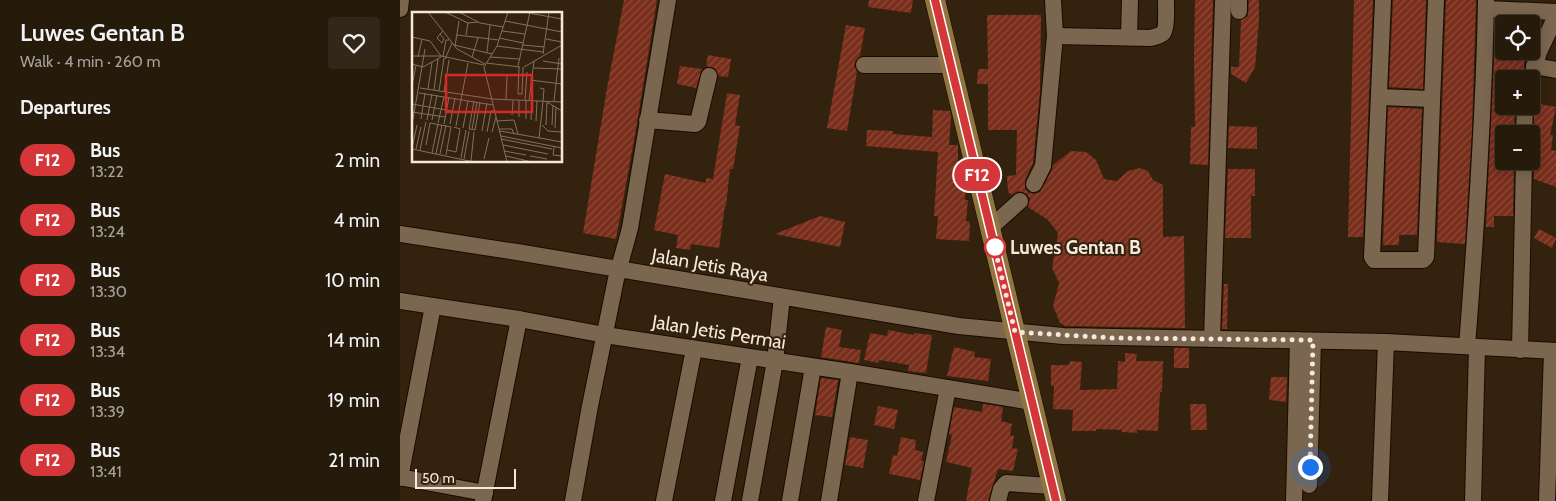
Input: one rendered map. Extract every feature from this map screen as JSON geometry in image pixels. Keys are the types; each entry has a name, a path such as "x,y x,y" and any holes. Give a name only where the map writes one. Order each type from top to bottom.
{"main road":[{"path":"935,0 1054,494"}],"street":[{"path":"400,9 401,0"},
{"path":"573,501 605,335 634,204 668,0"},
{"path":"1034,184 1043,166 1055,36 1053,0"},
{"path":"1129,36 1130,0"},
{"path":"1055,36 1129,36 1151,38 1164,32 1166,0"},
{"path":"1383,0 1372,256 1374,260 1425,259 1436,0"},
{"path":"1212,339 1223,2"},
{"path":"1473,501 1472,346 1486,5 1556,14 1533,70"},
{"path":"864,65 950,65"},
{"path":"1540,71 1556,70"},
{"path":"647,120 698,122 709,76"},
{"path":"1379,97 1432,99"},
{"path":"1520,350 1524,170"},
{"path":"990,228 1020,201"},
{"name":"Jalan Jetis Raya","path":"400,234 959,326 1015,332 1114,338 1386,342 1554,351"},
{"path":"750,501 775,361 782,297"},
{"name":"Jalan Jetis Permai","path":"400,301 1032,402"},
{"path":"432,306 400,477 484,497 519,319"},
{"path":"1305,340 1309,485"},
{"path":"1294,501 1305,340"},
{"path":"1380,501 1386,342"},
{"path":"664,501 694,349"},
{"path":"1547,501 1554,351"},
{"path":"723,501 750,357"},
{"path":"790,501 813,367"},
{"path":"829,501 850,372"},
{"path":"926,501 948,388"},
{"path":"998,501 1000,489 1006,483 1054,494"}],"building":[{"path":"624,0 657,0 616,239 583,233"},
{"path":"869,0 913,0 911,13 868,7"},
{"path":"1195,0 1213,0 1208,165 1190,164 1191,127 1195,127"},
{"path":"1249,0 1259,0 1259,21 1255,67 1246,83 1231,74 1231,67 1239,67 1241,20 1248,16"},
{"path":"1354,0 1373,0 1363,237 1348,237"},
{"path":"1393,0 1426,0 1423,89 1389,87"},
{"path":"1446,0 1476,0 1472,130 1465,244 1437,242"},
{"path":"987,15 1041,15 1040,92 1033,163 1025,180 1025,189 1029,193 1034,194 1040,192 1053,165 1071,151 1086,152 1096,160 1104,179 1117,181 1128,171 1140,168 1148,171 1153,180 1163,185 1163,237 1184,236 1185,328 1065,326 1060,323 1053,306 1059,283 1052,268 1058,233 1048,220 1028,207 1030,199 1027,194 1018,191 1012,195 1008,192 1007,176 1016,175 1017,130 988,130 988,84 977,84 978,69 988,69"},
{"path":"846,25 865,28 860,56 854,65 857,72 847,131 827,128"},
{"path":"1495,40 1495,60 1524,60 1524,68 1523,70 1495,70 1495,115 1515,115 1514,125 1495,125 1495,170 1514,170 1513,216 1494,216 1494,227 1486,227"},
{"path":"708,55 731,59 728,77 719,76 715,68 706,66"},
{"path":"680,66 702,69 696,88 677,84"},
{"path":"727,93 740,95 735,125 740,126 733,169 730,169 719,248 691,244 690,250 676,248 678,235 654,230 665,174 706,183 706,178 713,179"},
{"path":"1540,104 1556,107 1550,135 1553,135 1551,150 1556,151 1556,187 1534,179 1534,170 1540,170 1540,125 1534,125 1534,115 1540,115"},
{"path":"1388,107 1422,109 1417,235 1399,235 1399,245 1383,245"},
{"path":"933,110 950,111 949,145 958,145 958,171 964,172 966,180 965,200 968,200 966,221 970,222 969,241 936,239 938,216 934,216 938,152 866,146 867,130 893,131 893,134 932,137"},
{"path":"1229,126 1257,127 1257,149 1228,148"},
{"path":"1228,169 1255,169 1255,196 1251,196 1251,238 1225,238"},
{"path":"820,216 845,222 840,247 775,234"},
{"path":"1539,229 1556,238 1552,248 1534,238"},
{"path":"1224,284 1228,284 1227,329 1222,329"},
{"path":"826,327 842,330 839,347 861,350 859,363 821,357"},
{"path":"888,330 914,335 914,333 932,335 926,373 908,371 909,365 879,360 878,363 864,360 870,333 887,336"},
{"path":"954,347 975,352 974,357 991,359 988,381 947,376"},
{"path":"1174,348 1189,348 1189,368 1174,368"},
{"path":"1125,353 1137,354 1136,361 1163,361 1158,431 1137,430 1137,433 1122,432 1122,430 1096,429 1096,431 1072,431 1073,410 1053,409 1054,386 1051,386 1051,365 1069,365 1070,361 1082,362 1080,390 1117,389 1118,361 1125,362"},
{"path":"1271,377 1287,377 1286,402 1269,400"},
{"path":"821,378 838,380 832,417 815,415"},
{"path":"983,404 1003,407 1001,421 1012,424 1010,435 1014,436 1012,448 1018,449 1013,471 998,469 988,501 966,501 972,468 946,462 952,435 949,434 954,407 982,412"},
{"path":"1190,404 1206,404 1207,430 1191,430"},
{"path":"878,406 898,410 894,429 874,425"},
{"path":"850,437 868,440 863,468 845,465"},
{"path":"901,437 916,440 915,450 923,452 921,461 924,461 920,480 889,474 893,455 897,456"}],"bus line":[{"name":"F12","path":"935,0 1056,501"}],"place":[{"name":"Luwes Gentan B","path":"995,247"}],"route":[{"path":"995,247 994,245 1015,332 1114,338 1313,340 1310,467"}]}
